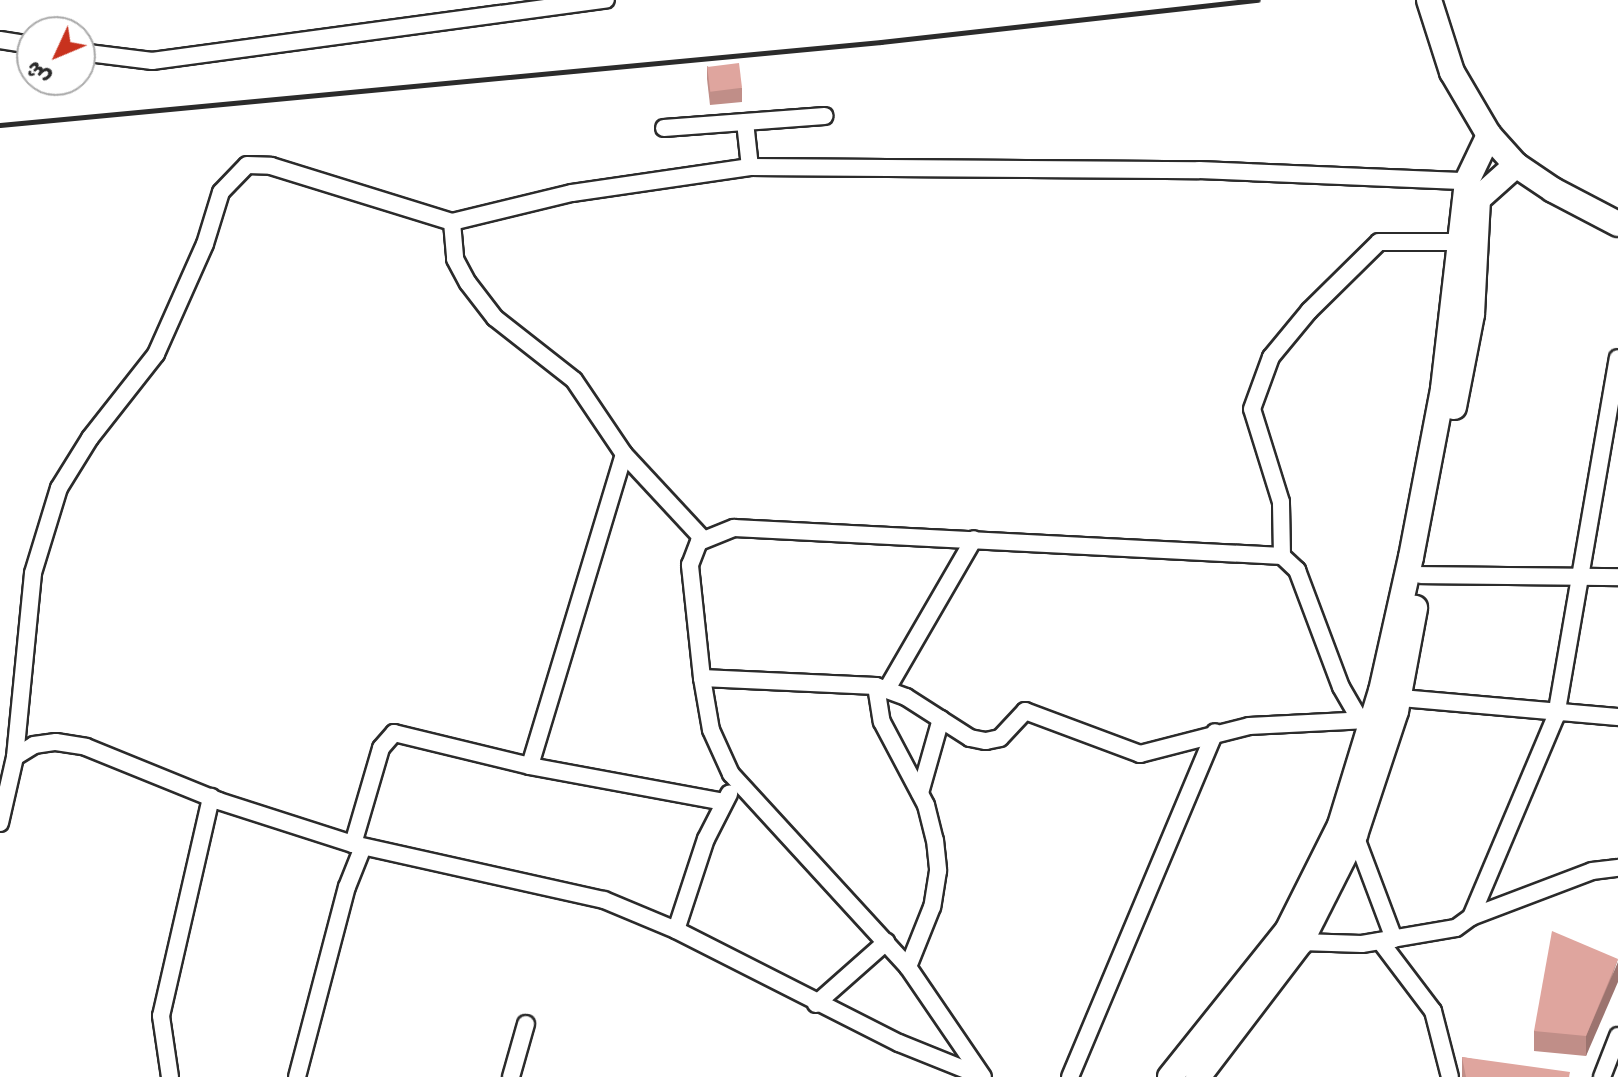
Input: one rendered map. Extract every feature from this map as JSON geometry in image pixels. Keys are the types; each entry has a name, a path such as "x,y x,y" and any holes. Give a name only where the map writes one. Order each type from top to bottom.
{"street":[{"path":"96,54 152,61 606,0"},
{"path":"1429,0 1452,72 1489,135 1516,165 1618,224"},
{"path":"664,128 825,116"},
{"path":"745,122 750,167"},
{"path":"1389,697 1440,402 1467,181 1489,135"},
{"path":"0,823 15,757 26,619 44,528 59,488 90,438 156,354 227,180 247,165 259,163 452,222 572,193 750,167 1199,170 1467,181"},
{"path":"1170,1077 1287,931 1340,825 1375,721 1389,697 1421,575 1472,314 1477,203 1486,189 1516,165"},
{"path":"452,222 455,259 468,283 495,318 574,380 624,454 703,539"},
{"path":"1282,556 1281,502 1252,409 1271,357 1318,302 1379,242 1460,242"},
{"path":"1471,917 1556,716 1578,576 1612,430 1618,358"},
{"path":"530,766 624,454"},
{"path":"983,1077 908,967 737,782 711,730 702,678 690,560 703,539 734,528 1282,556 1297,570 1337,678 1375,721"},
{"path":"908,967 932,907 938,871 935,840 920,793 882,722 882,687 974,539"},
{"path":"1421,575 1618,577"},
{"path":"702,678 882,687 970,738 992,741 1025,711 1140,754 1215,732 1286,722 1375,721"},
{"path":"1389,697 1467,701 1556,716 1618,717"},
{"path":"920,793 941,719"},
{"path":"1198,1077 1301,942 1355,835 1375,721"},
{"path":"1070,1077 1215,732"},
{"path":"297,1077 389,735 404,734 530,766 724,802"},
{"path":"15,757 34,745 56,742 86,747 211,797 358,846 604,900 676,930 816,1004 983,1077"},
{"path":"676,930 724,802 737,782"},
{"path":"170,1077 161,1016 211,797"},
{"path":"1355,835 1387,940 1433,1011 1450,1077"},
{"path":"1301,942 1387,940 1456,928 1471,917 1592,871 1618,868"},
{"path":"816,1004 886,942"},
{"path":"511,1077 526,1024"},
{"path":"1602,1077 1618,1036"}],"building":[{"path":"739,63 742,88 710,92 707,67"},
{"path":"1552,931 1618,959 1586,1036 1534,1031"},
{"path":"1462,1057 1570,1072 1569,1077 1466,1077"}],"railway":[{"path":"0,125 881,42 1258,0"}]}
